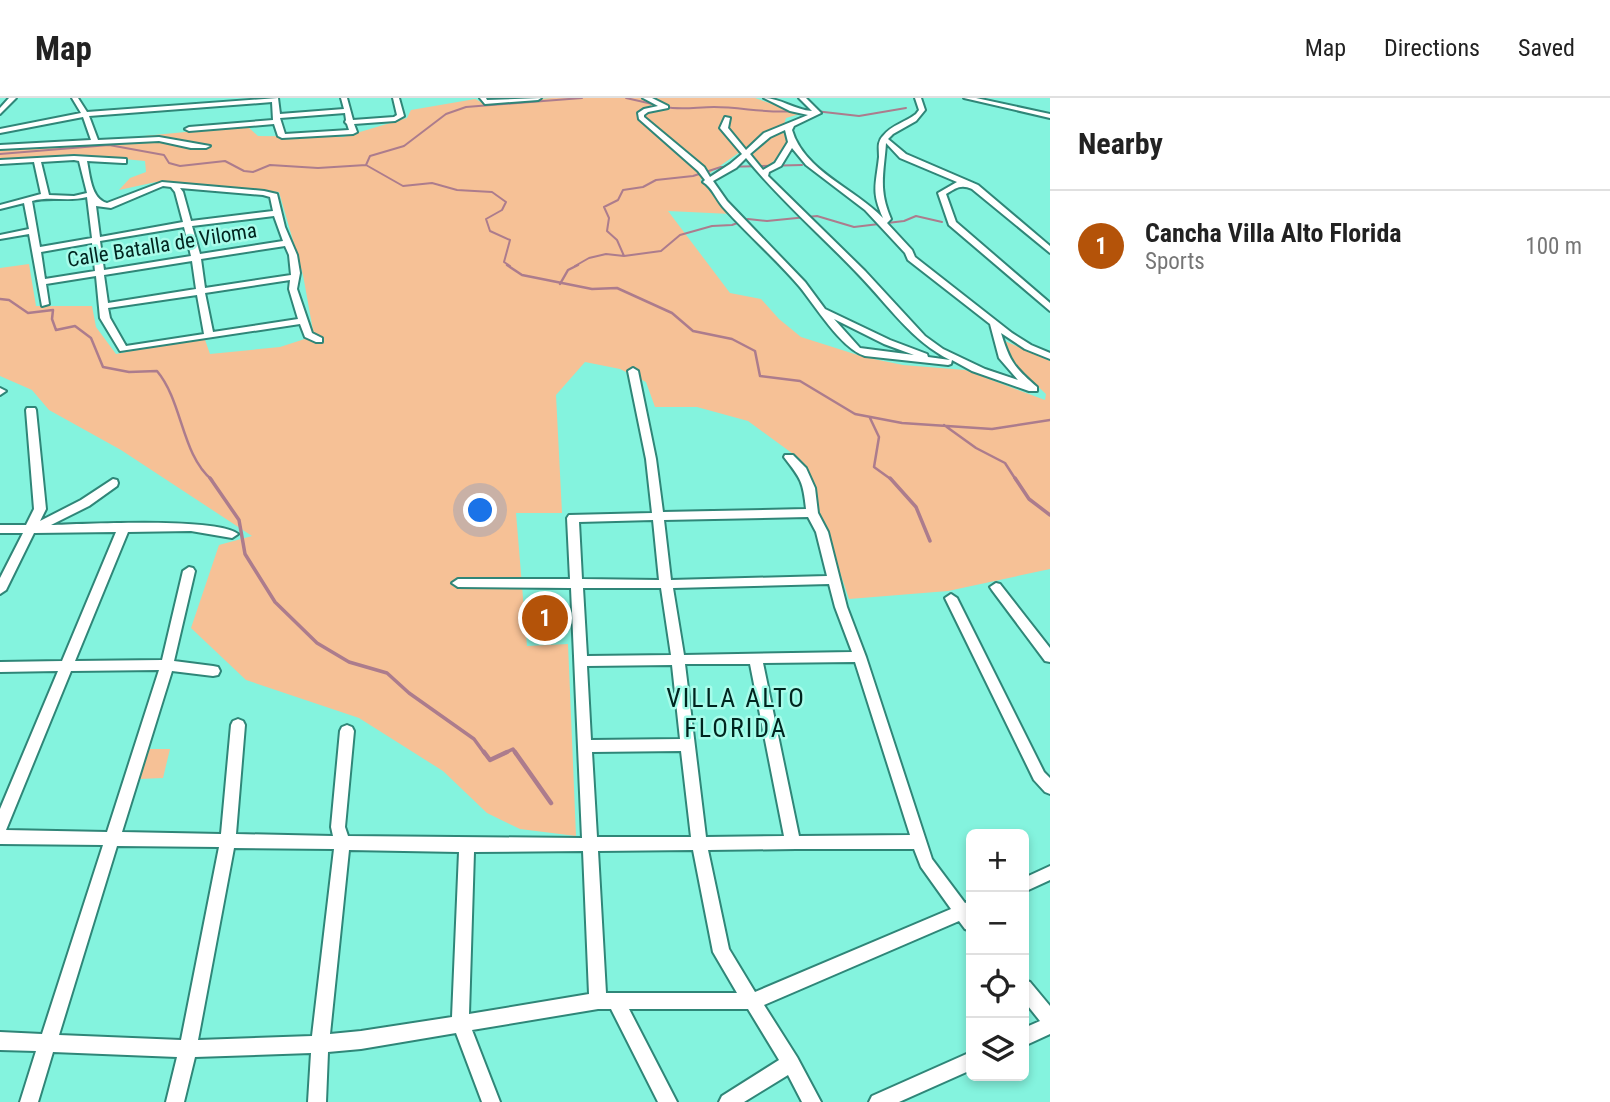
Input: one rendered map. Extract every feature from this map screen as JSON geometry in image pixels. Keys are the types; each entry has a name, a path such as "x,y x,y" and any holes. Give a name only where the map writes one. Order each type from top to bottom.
{"street":[{"path":"0,112 13,98"},
{"path":"75,98 85,114 95,141"},
{"path":"0,131 85,114 185,102 275,99 276,119 282,136 353,132 348,122 344,98"},
{"path":"348,122 396,119 401,116 396,98"},
{"path":"483,98 485,102 538,98"},
{"path":"646,98 666,107 646,110 640,114 642,118 701,169 707,182 802,284 858,350 948,362"},
{"path":"767,98 787,107 817,114"},
{"path":"802,98 817,114"},
{"path":"881,223 887,219 876,190 876,177 885,154 882,142 886,134 919,117 922,110 918,98"},
{"path":"967,98 1050,116"},
{"path":"0,147 159,139 191,146 206,146 194,138 189,129 185,102"},
{"path":"189,129 346,111"},
{"path":"707,182 767,135 817,114"},
{"path":"727,118 723,124 724,128 764,176 862,273 922,338 940,351 983,372"},
{"path":"40,124 44,144"},
{"path":"792,125 787,133 805,161 858,199 909,252 911,258 1024,346 1050,356"},
{"path":"764,176 768,168 778,163 792,141"},
{"path":"882,142 888,141 902,156 979,190 1050,250"},
{"path":"0,162 74,158 123,161"},
{"path":"37,159 45,192 42,197"},
{"path":"82,160 91,194 105,318 123,349 302,321"},
{"path":"967,183 957,184 942,193 952,223 1050,308"},
{"path":"91,194 99,204 108,206 151,186 173,184 270,194 276,201 295,266 293,289 302,321 308,335 319,340"},
{"path":"173,184 179,192 196,257 209,335"},
{"path":"0,207 42,197 74,198 91,194"},
{"path":"28,201 45,304"},
{"path":"36,250 187,224 278,213"},
{"path":"0,237 33,231"},
{"name":"Calle Batalla de Viloma","path":"41,282 288,243"},
{"path":"103,306 295,277"},
{"path":"818,306 910,352 1033,389 1014,372 1004,358 994,324"},
{"path":"631,377 651,459 678,658 699,845 721,952 791,1063 811,1102"},
{"path":"0,590 40,509 32,410"},
{"path":"789,457 802,470 806,479 812,513 822,532 833,580 926,862 966,912"},
{"path":"31,530 85,503 113,483"},
{"path":"598,1001 573,518 812,513"},
{"path":"0,827 124,527"},
{"path":"0,529 191,527 232,534"},
{"path":"29,1102 167,666 189,571"},
{"path":"458,583 666,584 833,580"},
{"path":"996,587 1050,657"},
{"path":"951,598 1038,776 1050,788"},
{"path":"755,657 793,844"},
{"path":"579,661 860,657"},
{"path":"0,667 167,666 213,671"},
{"path":"175,1102 188,1049 228,842 239,725"},
{"path":"317,1102 320,1044 342,842 338,827 347,731"},
{"path":"584,746 688,745"},
{"path":"0,837 467,845 920,842"},
{"path":"467,845 460,1022 491,1102"},
{"path":"1029,883 1050,873"},
{"path":"0,1041 188,1049 320,1044 361,1040 598,1001 752,1001 966,916"},
{"path":"1029,994 1050,1020"},
{"path":"616,1001 668,1102"},
{"path":"1029,1035 1050,1026"},
{"path":"878,1102 966,1062"},
{"path":"727,1102 791,1063"}],"shaded area":[{"path":"552,98 755,98 800,114 786,118 782,131 791,145 765,169 744,149 700,180 731,214 668,211 730,293 761,299 779,319 801,337 864,357 903,365 965,370 1045,400 1046,394 1015,365 1005,341 1050,361 1050,569 948,591 849,599 818,507 811,477 800,459 748,421 697,407 655,407 646,382 620,369 585,362 556,395 562,513 516,513 527,646 568,644 576,836 520,829 487,813 443,771 359,718 246,680 191,628 219,545 252,536 121,450 49,410 32,390 0,376 0,268 29,264 36,306 92,306 96,327 116,354 204,337 210,354 280,347 314,336 303,275 279,192 178,182 156,182 119,190 130,178 146,172 145,161 92,156 0,159 0,150 247,126 258,136 343,137 407,118 411,110 475,99 483,103"},
{"path":"554,600 560,633 537,635 531,602"},
{"path":"147,749 170,749 163,778 140,779"}],"waterway":[{"path":"366,165 370,156 404,146 446,114 466,107 582,98"},
{"path":"626,98 657,105"},
{"path":"665,107 796,111"},
{"path":"815,111 859,116 906,108"},
{"path":"0,154 109,145 164,155 169,163 180,166 225,161 244,171 253,172 270,165 318,168 366,165"},
{"path":"366,165 403,186 432,183 457,190 492,192 506,202 502,210 486,219 490,231 510,240 504,262 510,266"},
{"path":"624,256 617,240 607,231 609,218 604,207 618,200 623,190 643,187 656,180 693,176 721,167 802,165"},
{"path":"624,256 661,251 680,235 712,226 732,225 748,219 767,221 817,216 854,227 904,221 916,216 942,222"},
{"path":"575,266 589,258 606,254 624,256"},
{"path":"507,265 522,275 561,283"},
{"path":"561,283 568,270 578,265"},
{"path":"561,283 592,289 617,288 672,313 693,331 732,339 755,351 760,376 800,381 855,414 902,423 945,426"},
{"path":"0,299 9,300 28,313 53,310 52,319 56,330 75,326 91,338 103,367 129,372 157,371 172,397 194,456 212,480"},
{"path":"870,418 879,437 874,467 891,480"},
{"path":"945,426 992,429 1050,420"},
{"path":"945,426 976,448 1005,463 1016,480"},
{"path":"210,478 239,520 245,554 275,602 317,643 349,662 387,673 409,693 474,739 485,754"},
{"path":"1015,478 1029,499 1050,515"},
{"path":"891,480 916,507 930,541"},
{"path":"507,752 513,749 516,754"},
{"path":"484,752 490,760 507,752"},
{"path":"503,754 507,752"},
{"path":"515,752 551,803"}],"place":[{"name":"Cancha Villa Alto Florida","path":"545,618"}],"district":[{"name":"VILLA ALTO FLORIDA","path":"736,713"}]}
